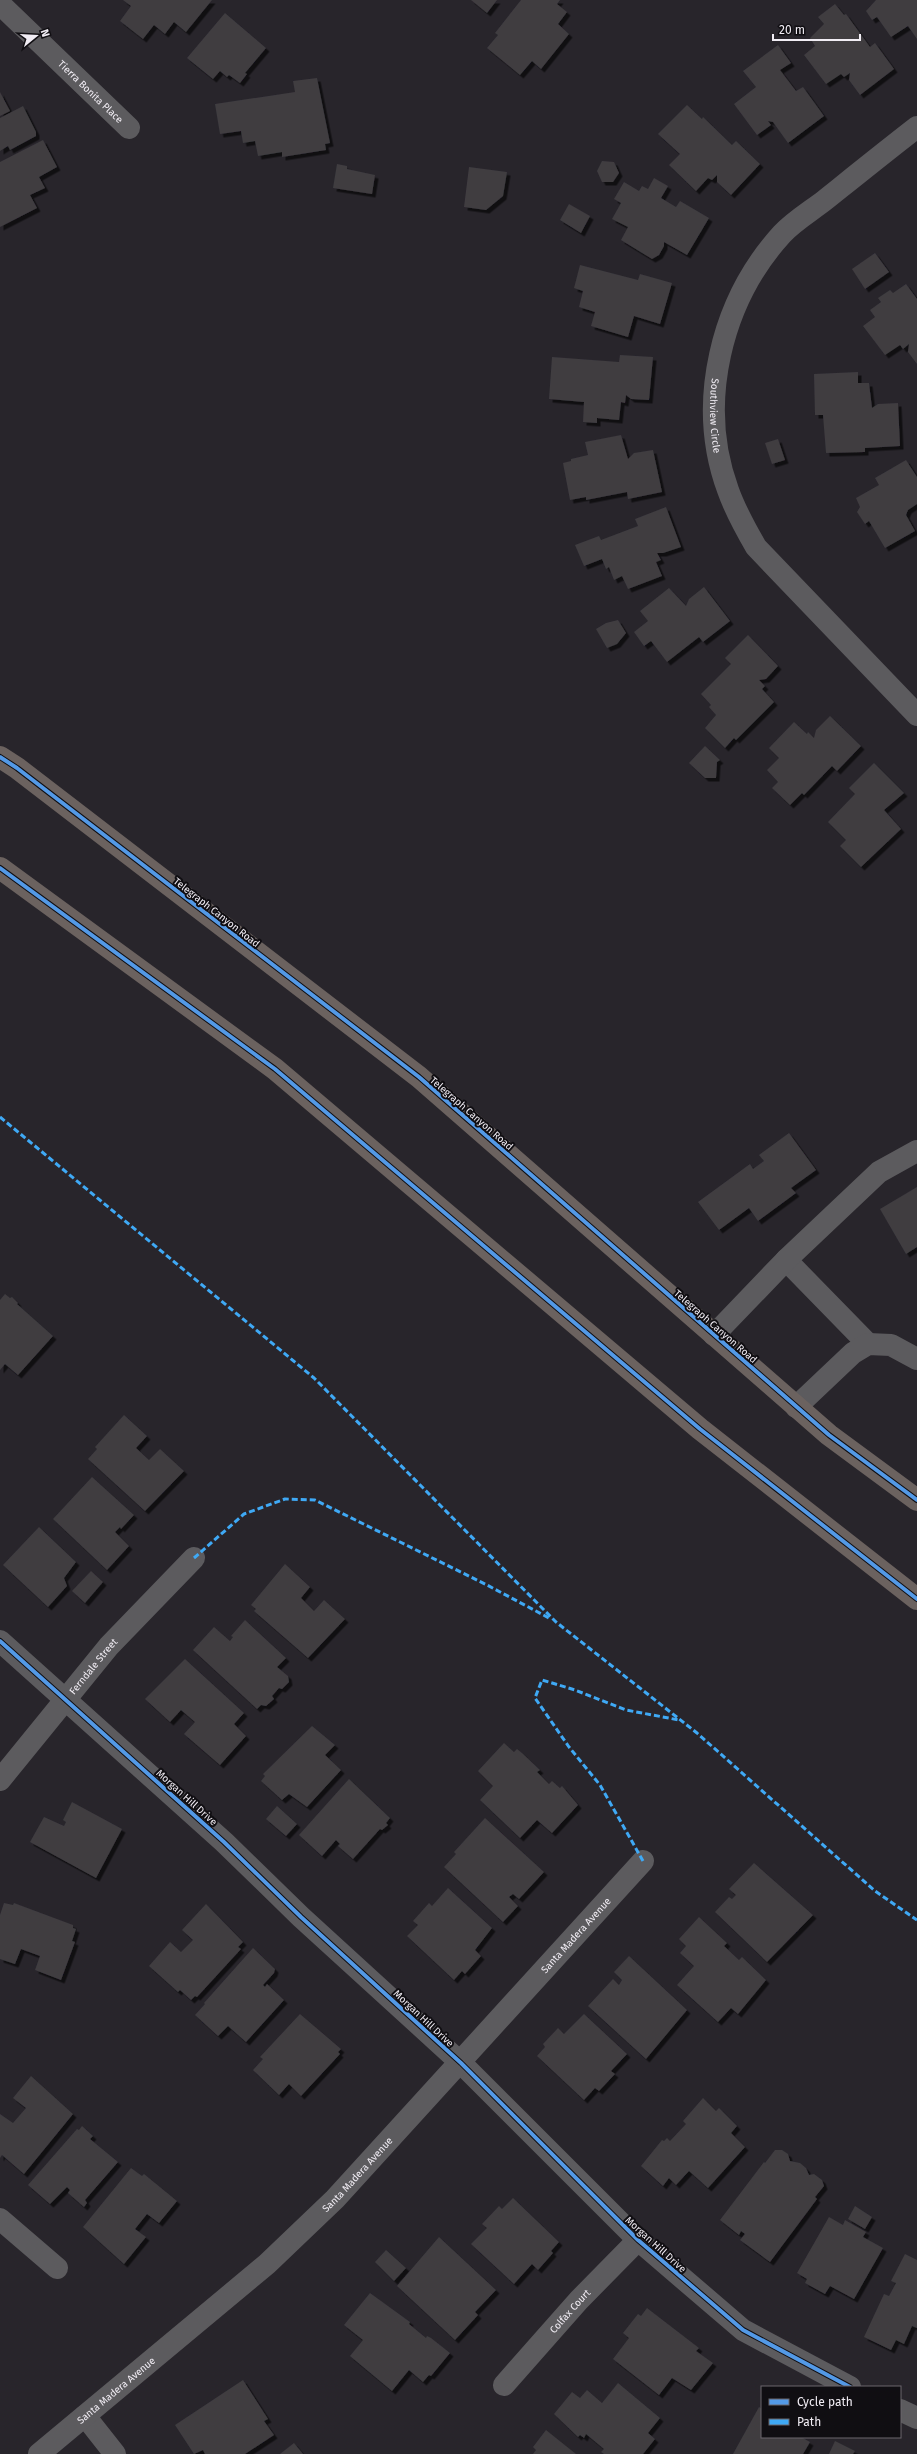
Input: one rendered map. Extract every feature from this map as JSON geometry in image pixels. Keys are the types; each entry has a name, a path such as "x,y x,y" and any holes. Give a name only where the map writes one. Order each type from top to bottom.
{"main road":[{"name":"Telegraph Canyon Road","path":"0,757 24,773 419,1077 796,1407 829,1435 917,1500"},
{"path":"0,868 275,1069 700,1429 917,1599"}],"street":[{"name":"Tierra Bonita Place","path":"0,4 128,128"},
{"name":"Southview Circle","path":"917,127 783,233 764,255 748,279 725,333 718,362 715,400 715,426 719,458 727,489 740,519 756,547 917,715"},
{"path":"714,1335 786,1260 879,1172 917,1150"},
{"path":"786,1260 868,1344"},
{"path":"796,1407 853,1353 868,1344 891,1345 917,1359"},
{"name":"Ferndale Street","path":"0,1780 65,1698 109,1646 194,1558"},
{"name":"Morgan Hill Drive","path":"0,1641 224,1842 301,1917 461,2063 638,2240 743,2330 823,2375 848,2386"},
{"name":"Santa Madera Avenue","path":"39,2454 267,2264 335,2199 461,2063 643,1861"},
{"path":"0,2219 57,2268"},
{"name":"Colfax Court","path":"504,2385 579,2300 638,2240"},
{"path":"901,2410 917,2418"},
{"path":"85,2416 115,2454"}],"building":[{"path":"123,0 212,0 186,32 174,22 165,34 154,25 143,39 120,21 131,6"},
{"path":"471,0 497,0 487,13"},
{"path":"521,0 560,0 557,4 567,12 558,24 569,34 541,69 532,61 520,75 487,48 498,35 495,33"},
{"path":"876,0 917,0 917,39 908,26 891,37 877,17 872,20 866,11"},
{"path":"835,4 844,15 846,14 870,47 875,43 894,69 860,95 849,80 850,73 844,77 841,74 826,84 804,55 815,46 810,38 824,24 818,17"},
{"path":"225,13 266,48 245,73 247,74 240,83 229,75 227,77 220,71 213,79 187,58"},
{"path":"778,45 791,63 780,70 796,91 803,87 824,116 788,143 773,122 768,121 771,125 757,135 734,104 756,87 743,71"},
{"path":"317,78 330,143 325,144 326,150 282,157 282,152 258,156 255,141 243,143 241,131 220,134 215,104 295,92 293,81"},
{"path":"0,92 10,111 0,116"},
{"path":"687,105 702,119 703,117 732,145 736,141 760,164 731,195 717,182 717,175 712,180 708,178 696,191 669,165 680,154 658,134"},
{"path":"23,106 36,132 36,136 10,150 8,146 0,151 0,118"},
{"path":"43,140 57,167 39,177 45,188 30,195 37,208 0,227 0,162"},
{"path":"602,161 614,162 619,173 613,182 602,182 597,171"},
{"path":"337,164 347,166 347,169 375,175 372,194 333,188"},
{"path":"469,167 507,172 503,196 486,210 464,207"},
{"path":"654,178 668,186 661,198 676,207 680,201 709,218 687,255 664,242 664,246 659,255 652,259 621,240 628,227 612,219 621,203 614,199 624,182 639,191 642,186 648,189"},
{"path":"569,204 590,216 581,233 560,220"},
{"path":"875,253 889,272 865,289 852,269"},
{"path":"580,265 638,280 640,274 672,283 660,324 634,316 628,337 591,326 595,312 579,307 583,291 574,288"},
{"path":"906,284 917,299 917,364 908,352 909,344 903,349 900,345 885,355 863,326 875,317 870,310 881,302 878,298 890,290 893,293"},
{"path":"620,355 653,357 649,400 631,399 626,395 625,403 621,402 619,420 597,418 597,423 583,422 584,402 549,399 552,357 619,362"},
{"path":"858,372 858,383 869,383 872,408 878,404 898,403 900,446 865,448 865,452 826,453 823,415 815,415 814,374"},
{"path":"621,435 628,459 634,453 653,450 662,492 628,499 627,492 586,500 586,497 570,500 563,463 571,461 571,459 588,455 585,442"},
{"path":"778,439 785,460 772,464 765,443"},
{"path":"906,460 917,477 917,504 908,510 906,515 915,531 885,548 869,521 865,524 857,512 860,507 856,498 879,485 875,478"},
{"path":"666,507 681,547 663,553 657,553 661,560 656,562 662,576 628,589 622,576 614,580 609,567 606,569 602,559 584,566 575,545 599,536 601,540 638,526 635,519"},
{"path":"704,587 730,621 703,642 699,637 667,662 651,641 644,646 634,632 648,621 640,611 669,588 686,606 689,599"},
{"path":"618,620 626,633 617,644 607,648 596,629 606,623"},
{"path":"748,635 778,666 766,679 759,680 765,686 762,689 774,702 736,740 734,738 725,748 705,728 716,715 709,707 711,705 701,694 731,664 725,658"},
{"path":"830,716 861,746 837,771 832,766 804,795 802,793 790,805 772,788 778,782 767,770 779,758 769,748 794,722 807,734 808,732 814,738 816,730"},
{"path":"705,746 720,760 717,762 716,778 705,778 689,763"},
{"path":"874,763 904,793 884,810 901,829 861,867 840,846 846,840 828,822 855,794 849,788"},
{"path":"789,1133 816,1170 791,1188 796,1193 758,1221 749,1208 719,1230 698,1202 750,1164 753,1169 764,1161 759,1155"},
{"path":"917,1187 917,1247 906,1254 880,1209"},
{"path":"5,1294 10,1298 12,1297 18,1303 17,1304 53,1336 18,1375 5,1364 0,1370 0,1300"},
{"path":"124,1415 147,1436 136,1448 149,1460 160,1449 184,1471 145,1511 88,1459 97,1449 95,1447"},
{"path":"92,1477 134,1515 121,1529 120,1527 115,1532 129,1546 107,1570 53,1519"},
{"path":"39,1527 76,1562 64,1578 67,1586 48,1607 3,1565"},
{"path":"285,1564 310,1587 301,1598 314,1611 324,1600 345,1619 308,1658 254,1611 256,1609 251,1605"},
{"path":"91,1571 103,1582 85,1603 72,1591"},
{"path":"245,1620 286,1658 277,1667 288,1676 289,1682 282,1689 279,1688 272,1696 274,1699 266,1706 261,1705 257,1709 193,1650 214,1627 230,1641 233,1637 231,1636"},
{"path":"185,1659 244,1713 234,1724 246,1736 220,1765 184,1734 195,1722 181,1710 170,1722 145,1699"},
{"path":"312,1726 335,1745 325,1755 341,1770 307,1807 289,1794 282,1800 261,1781 265,1776 263,1774"},
{"path":"504,1743 514,1752 517,1749 522,1753 540,1770 537,1772 549,1784 552,1781 560,1788 562,1786 578,1805 552,1833 537,1820 520,1838 480,1800 493,1786 478,1771"},
{"path":"349,1779 390,1818 386,1823 388,1825 382,1830 380,1829 353,1859 338,1846 340,1844 336,1840 322,1856 299,1835"},
{"path":"72,1802 122,1829 96,1878 30,1842 44,1817 64,1826 66,1822 63,1820"},
{"path":"277,1806 297,1824 286,1836 266,1819"},
{"path":"485,1818 544,1872 519,1899 513,1894 509,1897 518,1906 503,1922 444,1867 456,1854 454,1852"},
{"path":"754,1863 813,1915 767,1962 715,1912 729,1897 732,1899 736,1895 729,1889"},
{"path":"448,1888 492,1928 475,1950 481,1956 465,1974 462,1971 454,1980 407,1936 418,1925 413,1921 429,1903 432,1906"},
{"path":"4,1903 13,1905 14,1903 73,1925 73,1928 76,1929 72,1941 75,1942 61,1980 35,1970 40,1956 21,1949 15,1964 0,1959 0,1915"},
{"path":"206,1904 243,1942 238,1947 241,1949 197,1997 195,1996 191,2000 180,1990 178,1992 149,1966 170,1942 181,1952 193,1940 182,1930"},
{"path":"699,1917 727,1943 724,1946 739,1960 742,1957 766,1980 738,2014 731,2008 718,2022 677,1985 694,1966 680,1953 686,1946 679,1939"},
{"path":"253,1948 275,1969 274,1973 263,1985 265,1987 267,1984 284,2000 246,2042 228,2026 218,2036 195,2015"},
{"path":"629,1956 687,2010 646,2059 588,2006 613,1979 619,1985 622,1980 614,1972"},
{"path":"300,2014 341,2049 338,2052 340,2054 301,2096 289,2084 279,2095 253,2070 263,2059 260,2057"},
{"path":"584,2014 627,2054 611,2071 615,2074 599,2091 595,2088 584,2100 537,2056 545,2047 543,2044 558,2028 564,2034"},
{"path":"31,2076 73,2114 24,2174 2,2155 0,2158 0,2114 13,2123 26,2108 13,2098"},
{"path":"703,2098 716,2111 719,2108 737,2126 731,2133 745,2147 708,2188 689,2171 676,2185 669,2178 663,2186 641,2166 662,2140 664,2141 667,2138 670,2141 686,2124 683,2121"},
{"path":"82,2126 93,2136 90,2139 118,2162 85,2200 87,2203 84,2207 68,2193 70,2190 67,2187 50,2204 28,2185 77,2129 79,2130"},
{"path":"775,2150 782,2150 788,2154 790,2161 800,2163 806,2168 809,2175 814,2174 822,2180 824,2186 815,2197 817,2199 770,2262 740,2240 745,2234 741,2231 739,2235 720,2220 764,2162 765,2163"},
{"path":"131,2168 142,2176 144,2174 177,2201 159,2223 147,2214 135,2229 146,2237 124,2264 83,2227"},
{"path":"513,2198 559,2242 551,2251 553,2253 538,2270 532,2264 514,2284 471,2244 487,2228 482,2224 499,2206 502,2209"},
{"path":"855,2206 872,2217 865,2229 848,2219"},
{"path":"829,2217 843,2225 845,2220 866,2232 863,2237 883,2248 854,2299 830,2286 825,2294 805,2283 807,2279 797,2273"},
{"path":"439,2237 496,2290 475,2312 478,2315 455,2340 397,2286"},
{"path":"386,2250 406,2268 394,2281 375,2262"},
{"path":"905,2254 917,2260 917,2328 912,2326 904,2344 896,2340 891,2350 864,2337 884,2294 889,2296 896,2283 891,2281"},
{"path":"370,2293 410,2322 409,2324 426,2338 427,2336 431,2338 450,2353 431,2376 429,2375 423,2382 409,2370 392,2391 350,2356 363,2340 344,2325"},
{"path":"647,2308 699,2348 696,2351 713,2363 691,2390 672,2378 659,2395 613,2359 629,2338 623,2333 638,2314 641,2316"},
{"path":"243,2380 268,2419 264,2421 274,2435 245,2454 205,2454 203,2450 194,2454 175,2425"},
{"path":"618,2383 660,2418 648,2433 655,2439 643,2454 604,2454 601,2452 604,2449 586,2434 584,2438 580,2435 578,2437 554,2414 572,2392 580,2398 587,2390 602,2403"},
{"path":"759,2407 761,2408 761,2438 803,2438 810,2442 803,2454 733,2454"},
{"path":"546,2430 576,2454 533,2454 536,2450 533,2447"},
{"path":"835,2441 855,2451 853,2454 829,2454"},
{"path":"294,2443 303,2454 280,2454"}],"marked path":[{"path":"0,1117 314,1378 556,1622 697,1733 875,1891 917,1920"},
{"path":"194,1558 244,1514 285,1499 315,1500 487,1585 549,1618"},
{"path":"643,1861 600,1785 569,1747 535,1698 542,1680 575,1690 626,1710 679,1720"}],"cycle path":[{"path":"0,757 17,768 419,1077 829,1435 917,1500"},
{"path":"0,868 275,1069 700,1429 917,1599"},
{"path":"0,1641 224,1842 301,1917 461,2063 638,2240 743,2330 848,2386"}]}
